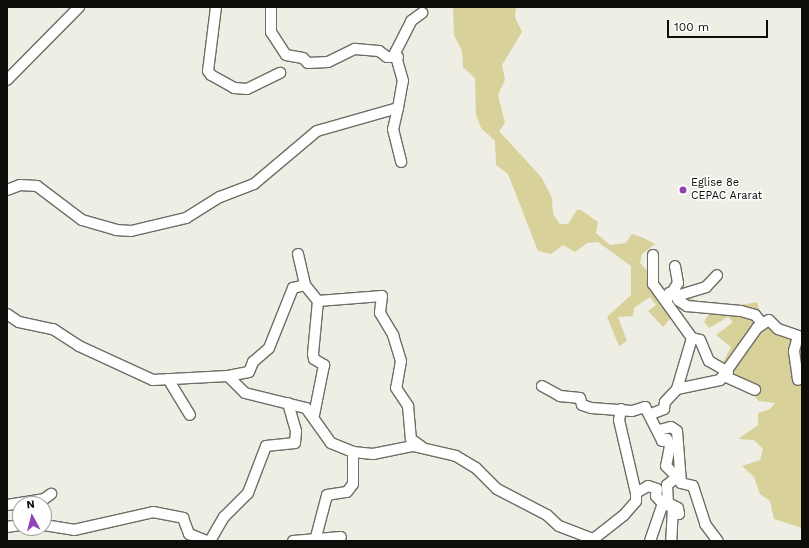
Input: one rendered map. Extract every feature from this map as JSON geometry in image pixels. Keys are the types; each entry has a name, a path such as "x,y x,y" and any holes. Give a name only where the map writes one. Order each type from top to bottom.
{"street":[{"path":"7,80 79,7"},
{"path":"216,7 208,71 211,75 220,82 247,89 280,73"},
{"path":"271,7 271,32 286,55 303,58 308,63 328,62 355,49 379,51 387,57 398,57"},
{"path":"401,162 393,129 403,90 398,57 395,53 411,20 422,13"},
{"path":"7,190 20,185 37,186 82,220 116,230 147,228 186,218 220,197 254,184 317,131 398,108"},
{"path":"298,254 305,285 318,301 313,354 314,359 324,365 314,415"},
{"path":"653,255 653,284 667,308 681,321 692,338 700,340 709,361 726,374 755,390"},
{"path":"667,308 668,293 678,283 675,266"},
{"path":"668,293 680,295 706,287 717,275"},
{"path":"7,314 19,322 53,328 79,346 145,378 168,379 228,376 249,372 253,362 269,348 293,288 305,285"},
{"path":"680,295 678,300 687,306 741,311 755,315 762,323"},
{"path":"318,301 382,296 380,313 393,335 401,362 396,388 408,406 411,439 422,447 468,462 497,489 547,515 559,526 592,540 624,516 636,501 636,493 619,420 622,409"},
{"path":"677,389 720,380 726,374 762,323 773,321 778,329 800,341 794,350 798,380"},
{"path":"651,414 664,409 665,402 677,389 692,338"},
{"path":"228,376 246,393 306,408 314,415 331,444 353,452 372,454 422,447"},
{"path":"168,379 190,415"},
{"path":"542,386 560,396 580,398 582,405 591,408 622,409 632,412 645,407 651,414 659,430 662,441 667,439 670,446 666,466 677,477 667,485 668,503 678,508 679,514 663,504 653,486 636,493"},
{"path":"210,541 224,517 248,493 266,446 295,443 296,431 288,403"},
{"path":"659,430 671,427 677,430 681,483 693,486 705,524 718,541"},
{"path":"316,537 327,495 347,492 352,484 353,452"},
{"path":"7,505 44,499 51,494"},
{"path":"650,541 663,504"},
{"path":"52,526 74,530 153,512 183,518 189,534 206,541"},
{"path":"671,541 675,512"},
{"path":"293,541 316,537 341,537"}],"shaded area":[{"path":"453,7 516,7 515,17 522,32 502,65 505,80 498,95 505,123 499,131 542,178 552,198 553,214 560,224 568,224 577,210 581,210 598,222 596,233 610,245 626,243 632,234 644,238 655,244 642,254 640,263 665,289 683,289 698,305 721,308 732,303 739,316 746,315 741,305 757,302 762,319 792,335 802,346 802,352 798,352 802,379 802,528 774,519 770,501 760,494 754,477 742,466 760,460 763,449 754,440 738,439 758,425 758,413 770,409 775,403 759,401 748,390 731,382 723,384 717,373 731,347 716,335 733,322 728,317 709,328 704,322 709,314 693,304 670,296 676,312 663,327 648,311 656,305 650,297 634,308 633,316 618,317 627,341 619,346 607,317 631,295 631,266 598,242 587,243 575,252 563,245 551,254 538,251 508,174 496,165 495,141 481,128 476,115 475,78 463,67 462,51 454,35"}],"place":[{"name":"Eglise 8e CEPAC Ararat","path":"683,190"}]}
